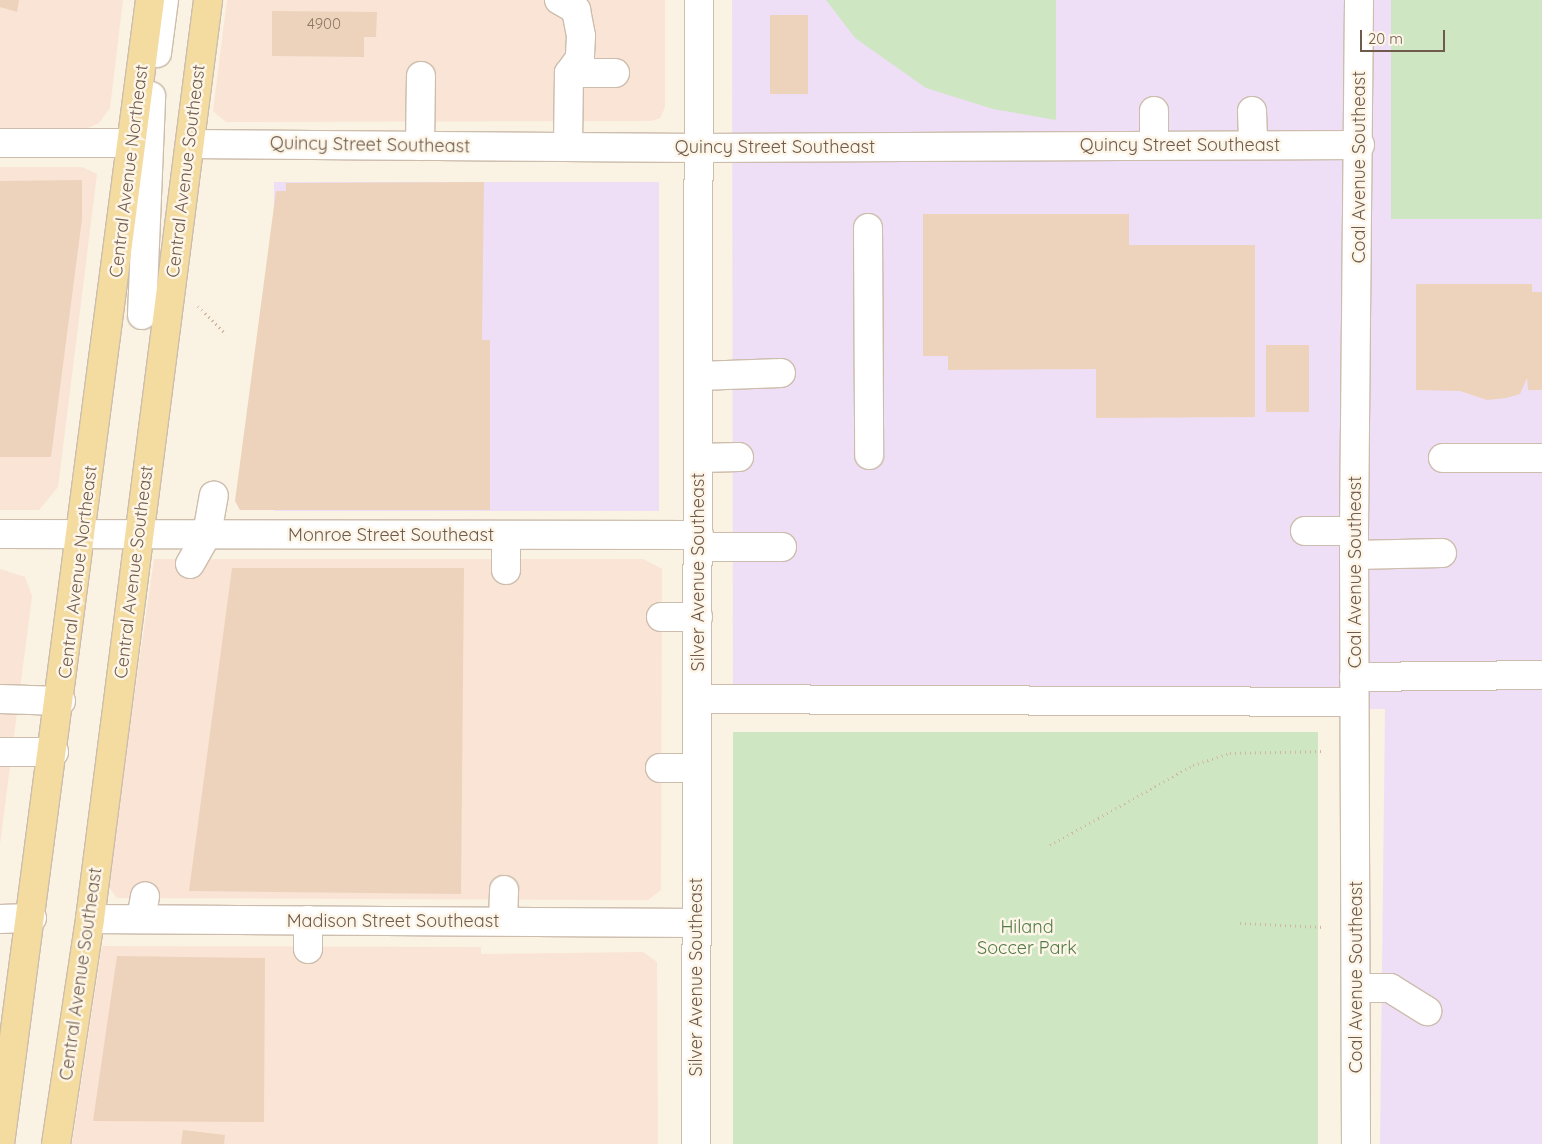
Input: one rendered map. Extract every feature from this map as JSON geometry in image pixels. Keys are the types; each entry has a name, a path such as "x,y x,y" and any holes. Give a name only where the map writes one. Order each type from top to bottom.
{"main road":[{"name":"Central Avenue Northeast","path":"0,1144 83,534 150,0"},
{"name":"Central Avenue Southeast","path":"56,1144 90,919 208,0"}],"street":[{"name":"Central Avenue Northeast","path":"142,315 147,131 164,0"},
{"path":"559,0 576,10 581,36 580,58 569,74 568,147"},
{"name":"Silver Avenue Southeast","path":"696,1144 699,541 698,0"},
{"name":"Coal Avenue Southeast","path":"1356,1144 1354,543 1360,145 1359,0"},
{"path":"569,74 614,74"},
{"path":"420,146 421,76"},
{"path":"1154,111 1154,145"},
{"path":"1252,111 1253,146"},
{"path":"0,143 133,143"},
{"name":"Quincy Street Southeast","path":"190,144 699,148 1360,145"},
{"path":"868,228 868,455"},
{"path":"699,376 781,373"},
{"path":"699,458 739,457"},
{"path":"1443,458 1542,458"},
{"path":"190,564 207,534 214,496"},
{"path":"1305,531 1354,543 1442,553"},
{"name":"Monroe Street Southeast","path":"0,534 506,535 699,541 782,547"},
{"path":"506,535 506,570"},
{"path":"661,616 698,617"},
{"path":"698,699 1354,690 1542,675"},
{"path":"0,699 61,701"},
{"path":"0,752 54,752"},
{"path":"660,768 697,768"},
{"path":"503,921 504,890"},
{"name":"Madison Street Southeast","path":"90,919 143,908 308,920 696,923"},
{"path":"0,919 32,918"},
{"path":"308,920 308,949"},
{"path":"1356,988 1390,988 1427,1010"}],"path":[{"path":"196,305 225,333"},
{"path":"1050,846 1193,765 1230,753 1324,751"},
{"path":"1240,923 1325,927"}],"shaded area":[{"path":"0,0 123,0 110,108 99,123 88,128 0,128"},
{"path":"227,0 665,0 665,107 660,118 651,121 226,122 213,111"},
{"path":"732,0 1542,0 1542,1144 1380,1144 1385,709 733,711"},
{"path":"0,167 82,167 97,174 58,487 39,510 0,510"},
{"path":"274,182 659,182 659,511 274,511"},
{"path":"154,559 643,559 662,569 661,890 648,900 117,898 107,885"},
{"path":"0,569 25,577 32,596 0,844"},
{"path":"102,946 481,947 481,954 643,952 657,962 658,1144 72,1144"}],"green space":[{"path":"826,0 1056,0 1056,120 993,109 926,88 855,38"},
{"path":"1391,0 1542,0 1542,219 1391,219"},
{"name":"Hiland Soccer Park","path":"733,732 1318,732 1318,1144 733,1144"}],"building":[{"path":"0,0 19,0 17,12 0,7"},
{"path":"272,11 377,12 376,37 364,37 364,57 272,56"},
{"path":"770,15 808,15 808,94 770,94"},
{"path":"82,180 82,219 51,457 0,457 0,181"},
{"path":"484,182 482,340 490,340 490,510 240,510 235,501 276,191 286,191 286,183"},
{"path":"923,214 1129,214 1129,245 1255,245 1255,417 1096,418 1096,369 948,370 948,356 923,356"},
{"path":"1416,284 1532,284 1532,292 1542,292 1542,390 1528,390 1527,378 1520,394 1506,398 1487,400 1460,391 1416,390"},
{"path":"1266,345 1309,345 1309,412 1266,412"},
{"path":"232,568 464,568 461,894 189,891"},
{"path":"117,956 265,958 264,1122 93,1121"},
{"path":"183,1130 225,1135 224,1144 181,1144"}]}
